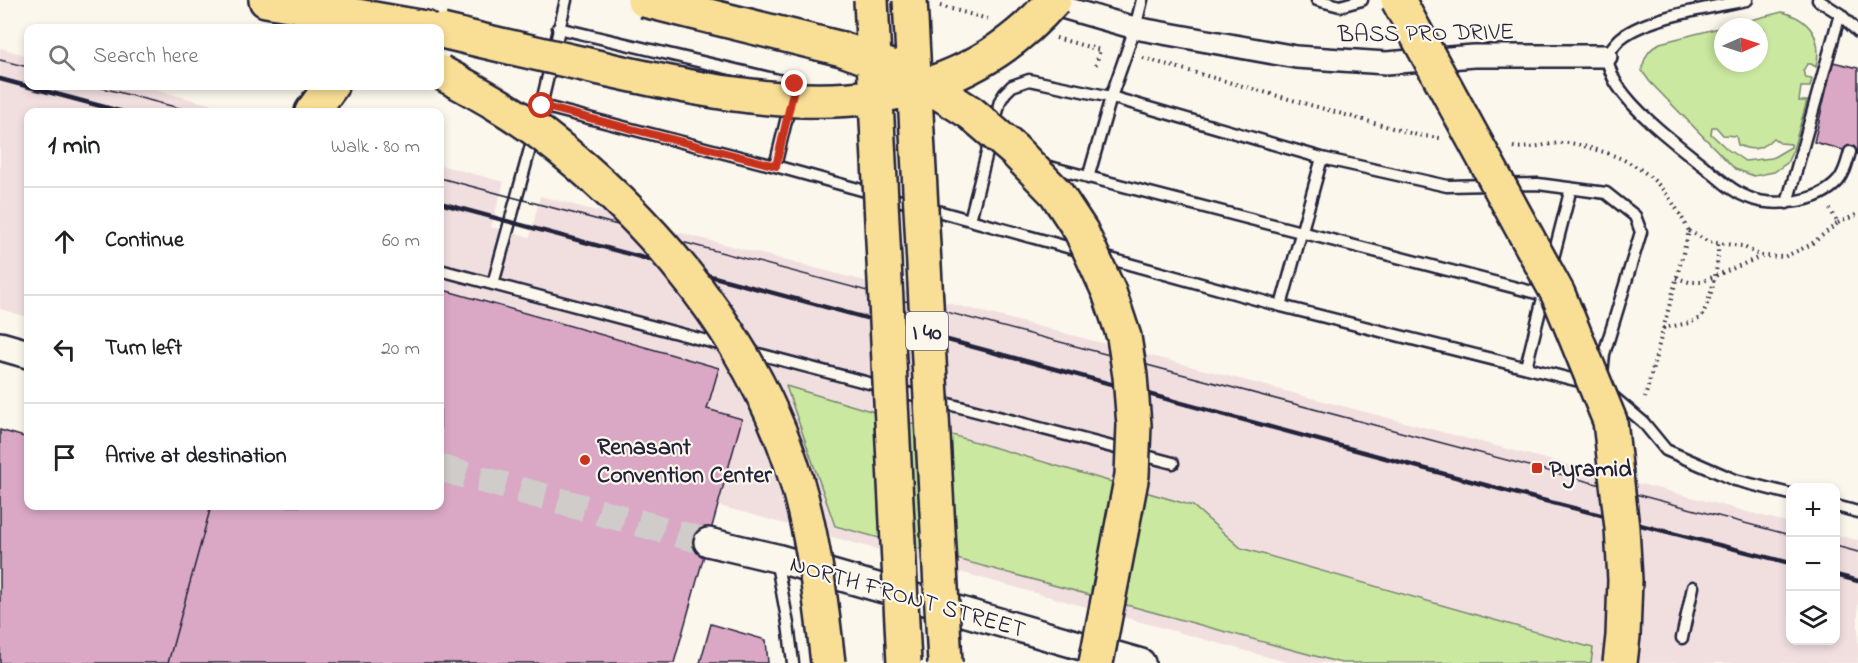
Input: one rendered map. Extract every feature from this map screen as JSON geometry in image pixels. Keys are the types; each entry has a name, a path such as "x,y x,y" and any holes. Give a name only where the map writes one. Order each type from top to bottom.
{"highway":[{"path":"265,0 324,24"},
{"path":"265,0 402,24"},
{"path":"379,24 398,0"},
{"path":"644,0 842,49 908,73 971,113 1014,150 1056,193 1081,231 1108,292 1124,337 1131,376 1134,425 1132,475 1096,663"},
{"name":"I 40","path":"871,0 904,663"},
{"name":"I 40","path":"910,0 945,663"},
{"path":"444,32 678,85 770,99 830,101 882,96 942,81 980,61 1012,40 1054,0"},
{"path":"1398,0 1558,294 1610,421 1622,528 1625,580 1620,663"},
{"path":"444,74 508,111 543,135 585,169 626,206 668,253 709,305 763,395 796,478 808,525 822,606 828,663"},
{"path":"315,108 328,90"}],"street":[{"name":"BASS PRO DRIVE","path":"1038,0 1134,28 1296,57 1386,63 1474,56 1606,56"},
{"path":"0,346 24,353"},
{"name":"NORTH FRONT STREET","path":"708,542 776,558 1141,663"}],"lane":[{"path":"493,284 542,106 566,0"},
{"path":"1088,177 1142,0"},
{"path":"1317,0 1340,6 1362,0"},
{"path":"1746,0 1641,26 1619,39 1606,56 1616,85 1627,99 1667,136 1734,191 1748,198 1764,202 1787,203 1822,193 1837,182 1845,171 1850,152"},
{"path":"1818,0 1840,14 1858,32"},
{"path":"1787,203 1840,14"},
{"path":"558,28 795,84 776,166"},
{"path":"970,220 1000,101 1005,93 1021,81 1037,81 1111,97 1322,158 1448,186 1538,184 1606,193 1635,216 1641,232 1604,354 1601,386"},
{"path":"542,106 776,166 1281,306 1601,386 1643,422 1666,450 1735,480 1786,493"},
{"path":"987,149 1544,296"},
{"path":"1281,306 1322,158"},
{"path":"1526,367 1571,188"},
{"path":"444,271 1173,463"},
{"path":"1840,507 1858,512"},
{"path":"776,558 793,663"},
{"path":"1682,638 1693,587"}],"path":[{"path":"1822,193 1838,223"},
{"path":"1689,231 1709,242 1742,246 1761,256 1784,257 1810,245 1838,223 1858,214"},
{"path":"1663,328 1701,318 1708,302 1714,277 1718,243"},
{"path":"1676,278 1689,282 1701,282 1761,256"}],"shaded area":[{"path":"0,48 24,55 24,90 155,90 225,108 24,108 24,316 0,309"},
{"path":"444,166 504,182 491,227 530,237 540,196 1786,522 1786,645 1840,645 1840,536 1858,540 1858,663 1290,663 444,430"}],"green space":[{"path":"1782,12 1800,19 1812,31 1816,39 1818,57 1816,67 1807,64 1803,71 1806,78 1812,79 1810,87 1801,87 1799,101 1807,101 1787,163 1774,172 1754,176 1735,169 1642,71 1647,54 1660,43 1714,29 1714,72 1768,72 1768,18 1758,18","holes":["1712,127 1716,127 1723,135 1736,136 1738,145 1748,148 1761,147 1773,138 1780,143 1791,144 1791,147 1772,158 1745,161 1711,134"]},
{"path":"786,386 1193,506 1241,548 1593,648 1591,663 1341,663 835,526"}],"building":[{"path":"1833,62 1858,68 1858,154 1814,142"},
{"name":"Renasant Convention Center","path":"444,290 719,368 707,409 742,419 674,663 168,663 210,510 444,510"},
{"path":"0,430 24,437 24,510 210,510 168,663 0,663"},
{"path":"711,624 766,640 768,663 700,663"}],"tunnel":[{"path":"444,469 708,542"}],"tram line":[{"path":"0,60 24,66"},
{"path":"110,90 179,108"},
{"path":"444,179 1786,534"},
{"path":"1840,547 1858,552"}],"railway":[{"path":"0,79 24,85"},
{"path":"41,90 108,108"},
{"path":"444,204 1526,496 1786,562"},
{"path":"1840,576 1858,581"}],"place":[{"name":"Renasant Convention Center","path":"585,460"},
{"name":"Pyramid","path":"1537,468"}],"route":[{"path":"542,106 776,166 795,84"}]}
